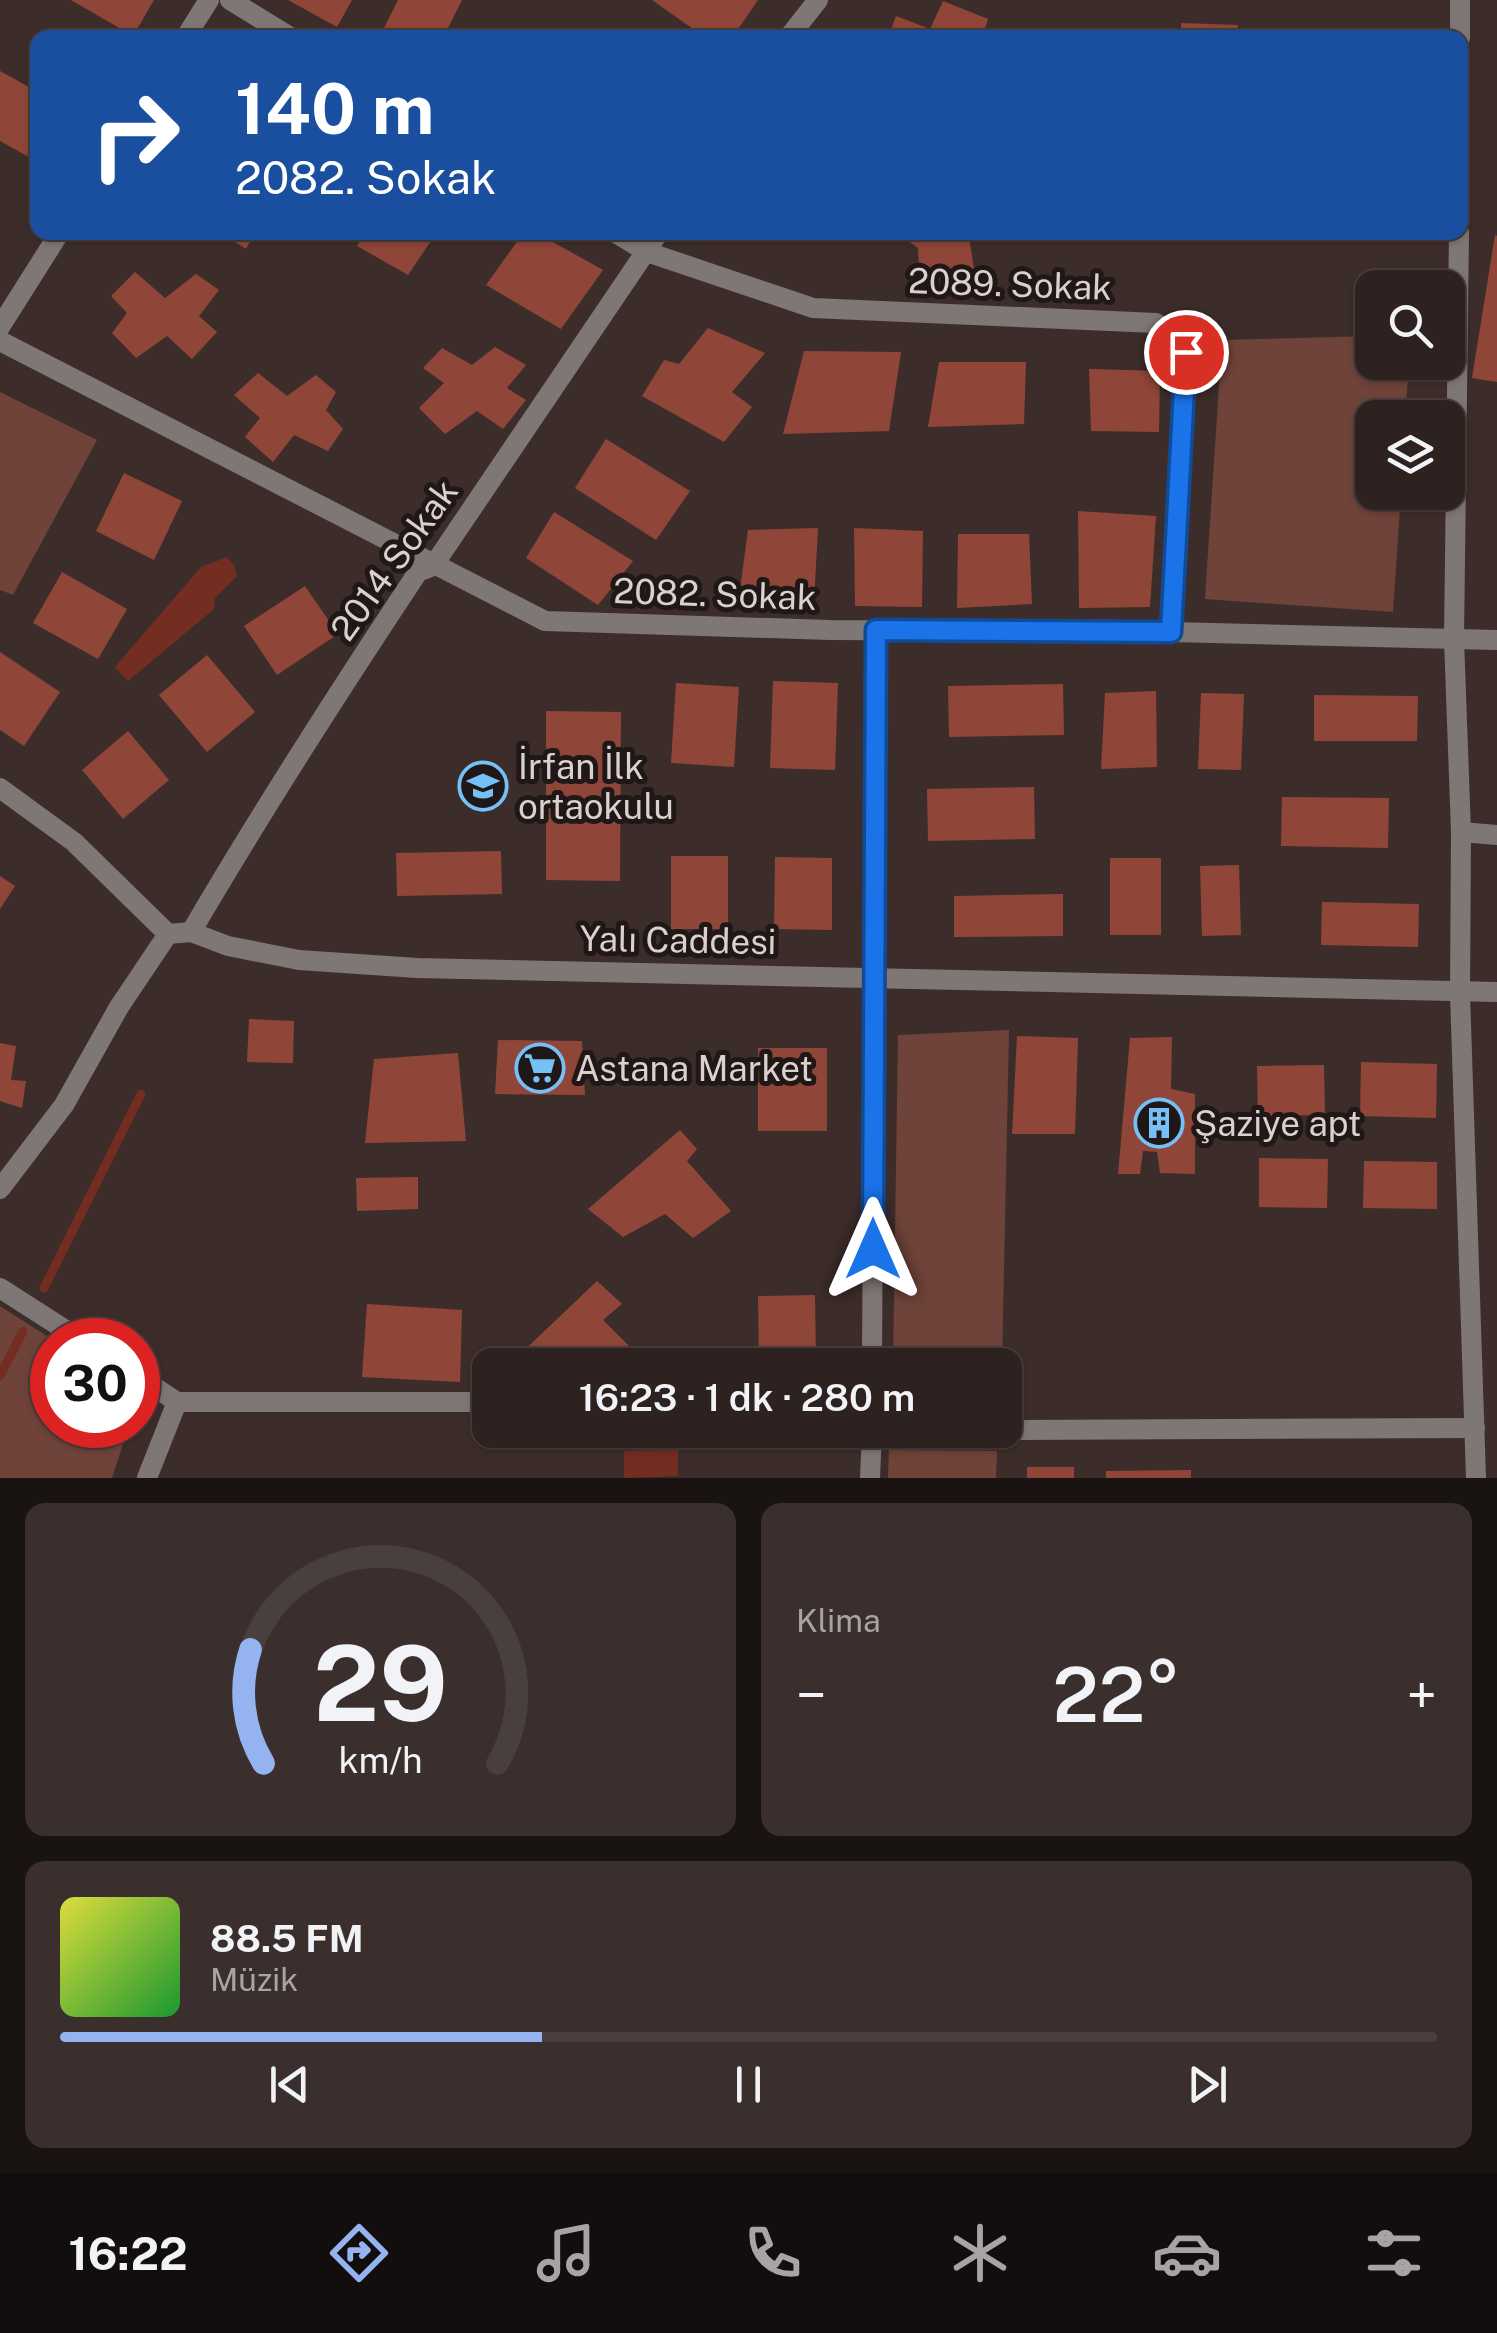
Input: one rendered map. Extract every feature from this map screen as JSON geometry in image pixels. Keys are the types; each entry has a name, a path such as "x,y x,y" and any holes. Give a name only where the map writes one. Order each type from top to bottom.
{"street":[{"path":"190,30 209,0"},
{"path":"230,0 279,30"},
{"path":"794,30 818,0"},
{"path":"1460,0 1460,30"},
{"path":"0,327 55,240"},
{"name":"2089. Sokak","path":"627,240 647,252 813,308 1156,323 1186,352 1171,632"},
{"name":"2014 Sokak","path":"191,932 267,802 418,572 433,566 654,240"},
{"path":"1459,240 1454,640 1461,832 1460,994 1476,1478"},
{"name":"2082. Sokak","path":"0,340 546,621 1497,640"},
{"path":"872,1348 876,630"},
{"path":"0,788 74,842 168,934 120,1007 64,1106 0,1188"},
{"path":"1461,832 1497,834"},
{"name":"Yalı Caddesi","path":"168,934 191,932 228,946 300,960 417,968 1497,992"},
{"path":"0,1288 47,1318"},
{"path":"160,1391 177,1402 472,1402"},
{"path":"147,1478 177,1402"},
{"path":"1022,1430 1475,1428"},
{"path":"870,1478 871,1448"}],"shaded area":[{"path":"1355,336 1355,380 1408,380 1406,400 1355,400 1355,510 1400,510 1393,612 1205,599 1222,340"},
{"path":"0,392 97,440 13,595 0,590"},
{"path":"227,557 237,576 215,598 214,609 128,681 115,667 201,567"},
{"path":"1009,1030 1002,1348 893,1348 898,1035"},
{"path":"0,1306 30,1325 30,1448 122,1448 112,1478 0,1478"},
{"path":"678,1450 678,1476 624,1478 624,1451"},
{"path":"889,1450 997,1451 996,1478 888,1478"}],"building":[{"path":"71,0 154,0 136,30 123,30"},
{"path":"288,0 352,0 337,27"},
{"path":"398,0 462,0 447,30 383,30"},
{"path":"652,0 758,0 737,30 695,30"},
{"path":"943,1 988,19 985,30 891,30 896,16 930,29"},
{"path":"1181,23 1238,25 1238,30 1181,30"},
{"path":"0,71 30,88 30,158 0,141"},
{"path":"1497,236 1497,382 1472,378"},
{"path":"232,240 251,240 246,249"},
{"path":"361,240 432,240 408,275 357,246"},
{"path":"518,240 549,240 603,270 561,329 486,285"},
{"path":"907,240 969,240 975,275 920,283 918,248"},
{"path":"135,272 165,298 196,274 219,290 199,316 217,332 192,359 167,336 136,358 112,333 127,313 111,296"},
{"path":"708,328 765,353 732,392 752,407 724,442 642,396 664,360 679,364"},
{"path":"495,347 526,365 507,388 526,400 503,429 477,411 445,434 419,408 444,383 423,368 442,348 472,365"},
{"path":"804,351 901,352 889,431 783,434"},
{"path":"939,362 1026,362 1024,424 928,427"},
{"path":"1089,369 1160,371 1159,432 1091,431"},
{"path":"258,373 287,396 316,375 336,392 326,410 343,429 328,451 294,435 273,462 245,437 260,418 234,395"},
{"path":"606,439 690,491 656,540 575,488"},
{"path":"124,473 182,501 154,560 96,531"},
{"path":"1078,511 1156,516 1150,607 1079,608"},
{"path":"554,512 633,561 598,605 526,558"},
{"path":"818,528 814,602 738,604 748,530"},
{"path":"854,528 923,531 922,607 855,606"},
{"path":"958,534 1029,534 1032,604 957,608"},
{"path":"62,572 127,609 98,659 33,623"},
{"path":"305,586 338,634 277,675 244,626"},
{"path":"0,652 60,692 24,746 0,730"},
{"path":"207,655 255,712 207,752 159,695"},
{"path":"773,681 838,683 835,770 770,768"},
{"path":"676,683 739,687 734,767 671,763"},
{"path":"1063,684 1064,735 949,737 948,686"},
{"path":"1156,691 1157,767 1101,769 1105,693"},
{"path":"1201,693 1244,694 1241,770 1198,769"},
{"path":"1314,695 1418,696 1417,741 1314,741"},
{"path":"546,711 621,712 620,881 546,880"},
{"path":"128,731 169,780 123,819 82,770"},
{"path":"1034,787 1035,839 928,841 927,789"},
{"path":"1282,797 1389,798 1388,848 1281,846"},
{"path":"501,851 502,894 397,896 396,853"},
{"path":"671,856 728,856 728,929 671,929"},
{"path":"775,857 832,858 832,930 774,929"},
{"path":"1110,858 1161,858 1161,935 1110,935"},
{"path":"1239,865 1241,935 1202,936 1200,866"},
{"path":"0,876 15,886 0,909"},
{"path":"1063,894 1063,936 954,937 954,896"},
{"path":"1322,902 1419,904 1418,947 1321,945"},
{"path":"249,1019 294,1021 293,1063 247,1062"},
{"path":"1017,1036 1078,1038 1075,1134 1012,1134"},
{"name":"Şaziye apt","path":"1172,1037 1171,1089 1195,1094 1195,1174 1160,1173 1157,1152 1143,1151 1140,1174 1118,1174 1130,1038"},
{"path":"498,1040 582,1041 585,1095 495,1094"},
{"path":"0,1043 16,1046 11,1080 26,1081 22,1108 0,1101"},
{"path":"758,1048 827,1048 827,1131 758,1131"},
{"path":"458,1053 466,1141 365,1143 374,1059"},
{"path":"1361,1062 1437,1064 1436,1118 1360,1116"},
{"path":"1324,1065 1325,1115 1258,1116 1257,1066"},
{"path":"680,1130 697,1149 687,1161 731,1211 693,1238 665,1214 623,1237 588,1209"},
{"path":"1259,1158 1328,1159 1327,1208 1259,1207"},
{"path":"1364,1161 1437,1162 1437,1209 1363,1208"},
{"path":"418,1177 418,1209 357,1211 356,1178"},
{"path":"597,1281 622,1304 603,1320 631,1348 527,1348"},
{"path":"815,1295 816,1348 759,1348 758,1296"},
{"path":"367,1304 462,1310 460,1382 362,1377"},
{"path":"1027,1467 1074,1467 1074,1478 1027,1478"},
{"path":"1191,1470 1191,1478 1106,1478 1106,1471"}],"waterway":[{"path":"44,1288 141,1094"},
{"path":"0,1376 23,1331"}],"place":[{"name":"İrfan İlk ortaokulu","path":"483,786"},
{"name":"Astana Market","path":"540,1068"},
{"name":"Şaziye apt","path":"1159,1123"}],"route":[{"path":"873,1249 876,630 1171,632 1186,352"}]}
